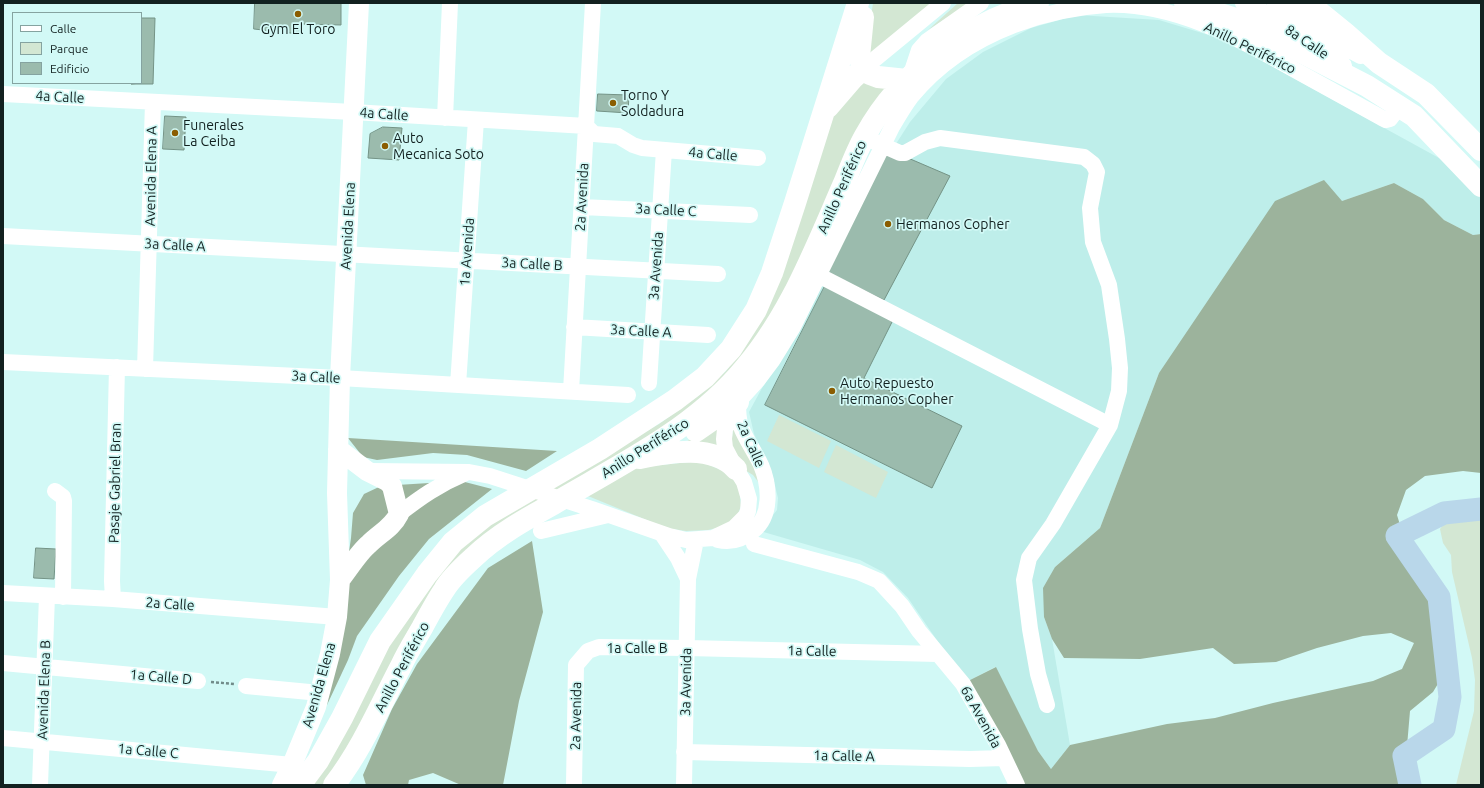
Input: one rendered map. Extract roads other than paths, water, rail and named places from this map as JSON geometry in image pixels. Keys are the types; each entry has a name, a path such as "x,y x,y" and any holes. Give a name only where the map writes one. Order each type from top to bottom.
{"highway":[{"name":"Anillo Periférico","path":"300,785 318,760 342,718 380,641 427,574 453,542 485,516 600,449 675,400 705,377 731,349 756,310 772,273 858,3"},
{"path":"865,3 859,57 864,68 870,74 878,77 908,79"},
{"name":"Anillo Periférico","path":"334,785 364,739 402,663 445,588 474,557 505,532 672,434 737,378 770,337 786,309 873,141 890,99 908,79 941,50 977,28 1004,15 1038,3"},
{"name":"Anillo Periférico","path":"1185,3 1239,20 1274,48 1367,86 1407,111 1481,186"},
{"path":"1308,3 1345,33 1378,63 1426,94 1481,150"},
{"path":"823,112 853,78 864,68"},
{"path":"629,460 684,439 738,402"},
{"path":"629,460 669,453 696,453 720,458 731,464 736,469"}],"main road":[{"name":"Avenida Elena","path":"282,785 311,721 320,693 330,654 340,580 337,537 337,493 340,378 359,3"},
{"name":"8a Calle","path":"1245,3 1317,47 1367,86"},
{"path":"1277,3 1330,37 1378,63"},
{"path":"338,449 367,471 387,481 392,486 400,514 395,522 380,536 368,544 340,580"},
{"path":"337,493 367,471"},
{"path":"337,537 347,541 368,544"}],"street":[{"path":"445,118 450,3"},
{"name":"2a Avenida","path":"571,391 593,3"},
{"path":"864,68 943,3"},
{"path":"908,79 919,50 927,41 981,3"},
{"name":"Anillo Periférico","path":"738,402 757,381 793,327 818,275 873,141 892,127 911,98 938,70 979,42 1000,31 1028,20 1085,7 1106,5 1152,9 1274,48 1386,120 1407,111"},
{"name":"4a Calle","path":"3,94 353,112 586,126 594,134 618,136 633,145 642,148 758,158"},
{"name":"Avenida Elena A","path":"145,369 150,243 153,102"},
{"name":"1a Avenida","path":"458,385 476,120"},
{"path":"873,141 905,153 925,142 940,138 1084,157 1093,164 1097,172 1090,208 1093,242 1109,285 1120,368 1119,391 1110,425 1053,524 1030,558 1024,580 1030,629 1038,674 1047,705"},
{"name":"3a Avenida","path":"649,383 664,150"},
{"name":"3a Calle C","path":"582,207 750,215"},
{"name":"3a Calle A","path":"3,236 347,253"},
{"name":"3a Calle B","path":"347,253 718,274"},
{"path":"818,275 1110,425"},
{"name":"3a Calle A","path":"574,328 708,335"},
{"name":"3a Calle","path":"3,362 340,378 628,395"},
{"name":"Pasaje Gabriel Bran","path":"113,599 112,581 117,368"},
{"name":"2a Calle","path":"367,471 469,472 501,479 676,538 696,540 713,538 734,528 742,521 748,511 749,498 747,488 725,448 724,434 738,402"},
{"name":"2a Calle","path":"713,538 727,542 751,533 761,522 767,507 768,492 764,474 742,429 739,419 738,402"},
{"path":"400,514 430,491 469,472"},
{"name":"Avenida Elena B","path":"40,785 44,666 55,596 64,501 63,497 55,491"},
{"path":"541,531 608,515"},
{"name":"3a Avenida","path":"662,534 676,554 688,579"},
{"name":"3a Avenida","path":"684,785 688,579 696,540"},
{"path":"754,544 858,572 879,581 902,606 919,631 938,654"},
{"name":"2a Calle","path":"3,593 113,599 336,617"},
{"name":"1a Calle B","path":"588,650 599,647 687,648"},
{"name":"1a Calle","path":"687,648 938,654"},
{"name":"2a Avenida","path":"574,785 576,665 588,650"},
{"name":"6a Avenida","path":"938,654 963,684 1004,758 1017,785"},
{"name":"1a Calle D","path":"3,663 198,681"},
{"path":"246,686 320,693"},
{"name":"1a Calle C","path":"3,738 292,764"},
{"name":"1a Calle A","path":"684,752 970,759 1004,758"}],"waterway":[{"path":"1410,785 1404,756 1444,729 1450,697 1439,597 1397,536 1444,513 1481,509"}],"place":[{"name":"Gym El Toro","path":"298,14"},
{"name":"Torno Y Soldadura","path":"613,103"},
{"name":"Funerales La Ceiba","path":"175,133"},
{"name":"Auto Mecanica Soto","path":"385,146"},
{"name":"Hermanos Copher","path":"888,224"},
{"name":"Auto Repuesto Hermanos Copher","path":"832,391"}]}
